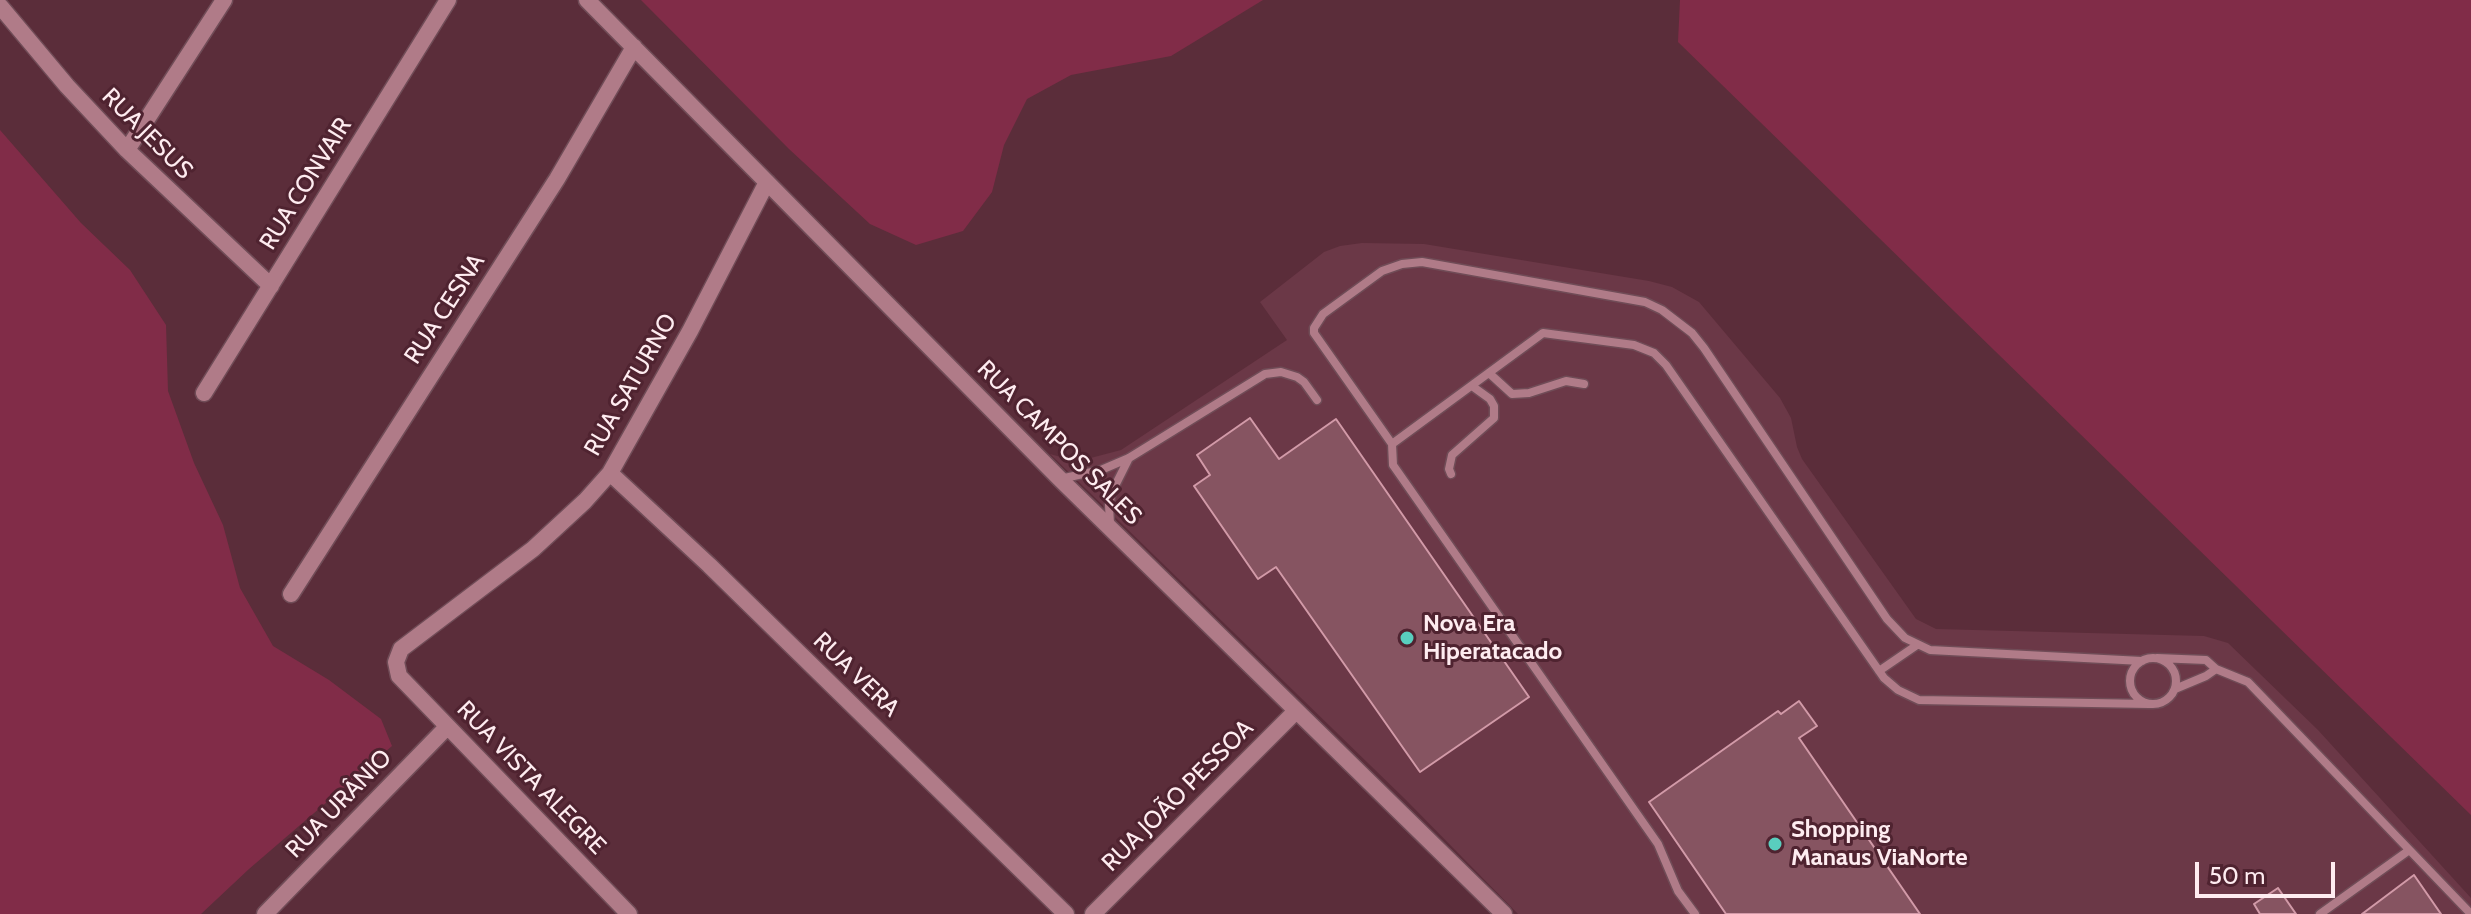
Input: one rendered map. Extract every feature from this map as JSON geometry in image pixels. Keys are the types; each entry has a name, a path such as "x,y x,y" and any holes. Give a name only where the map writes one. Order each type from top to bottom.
{"street":[{"path":"127,150 224,0"},
{"name":"RUA CONVAIR","path":"204,393 448,0"},
{"name":"RUA CAMPOS SALES","path":"587,0 1060,479 1504,914"},
{"name":"RUA JESUS","path":"1,3 67,86 127,150 271,286"},
{"name":"RUA CESNA","path":"291,594 557,179 634,47"},
{"name":"RUA SATURNO","path":"399,676 396,662 401,649 533,549 610,473 690,331 767,182"},
{"name":"RUA VERA","path":"610,473 1066,914"},
{"name":"RUA VISTA ALEGRE","path":"399,676 629,914"},
{"name":"RUA JOÃO PESSOA","path":"1093,914 1295,712"},
{"name":"RUA URÂNIO","path":"265,914 447,727"}],"lane":[{"path":"1695,914 1678,891 1658,844 1393,465 1392,444 1314,333 1323,314 1382,271 1402,264 1422,262 1645,302 1677,320 1704,348 1895,629 1917,645 1930,650 2142,661 2157,658 2206,660 2216,669 2248,682 2471,914"},
{"path":"1392,444 1543,333 1634,345 1654,353 1666,365 1879,671 1898,690 1919,700 2149,704 2165,701 2175,689 2216,669"},
{"path":"1060,479 1101,470 1129,458 1265,374 1281,372 1297,377 1317,400"},
{"path":"1489,373 1504,390 1512,394 1529,393 1566,381 1584,384"},
{"path":"1451,474 1452,455 1494,418 1494,406 1490,399 1472,386"},
{"path":"1111,529 1109,505 1112,492 1129,458"},
{"path":"1879,671 1917,645"},
{"path":"2157,658 2171,666 2175,689"},
{"path":"2142,661 2135,666 2129,681 2135,696 2149,704"},
{"path":"2320,914 2408,851"}],"shaded area":[{"path":"641,0 1263,0 1171,56 1071,75 1027,99 1004,145 992,192 963,231 916,245 870,224 789,149"},
{"path":"1680,0 2471,0 2471,815 1678,42"},
{"path":"0,130 81,223 130,270 166,325 168,391 194,463 223,525 240,588 273,646 329,680 381,719 392,746 201,914 0,914"},
{"path":"1362,243 1424,244 1649,281 1672,287 1699,302 1780,398 1791,418 1802,459 1916,619 1936,629 2204,636 2228,643 2318,730 2471,898 2471,914 1518,914 1406,800 1050,454 1083,460 1121,450 1287,340 1260,302 1324,252"}],"building":[{"name":"Nova Era Hiperatacado","path":"1250,418 1279,459 1336,419 1529,697 1420,772 1276,567 1258,579 1194,486 1210,475 1197,455"},
{"name":"Shopping Manaus ViaNorte","path":"1799,701 1817,726 1799,738 1920,914 1726,914 1649,802 1778,711 1781,714"},
{"path":"2414,875 2441,914 2362,914"},
{"path":"2278,888 2296,914 2260,914 2254,904"}],"place":[{"name":"Nova Era Hiperatacado","path":"1407,638"},
{"name":"Shopping Manaus ViaNorte","path":"1775,844"}]}
